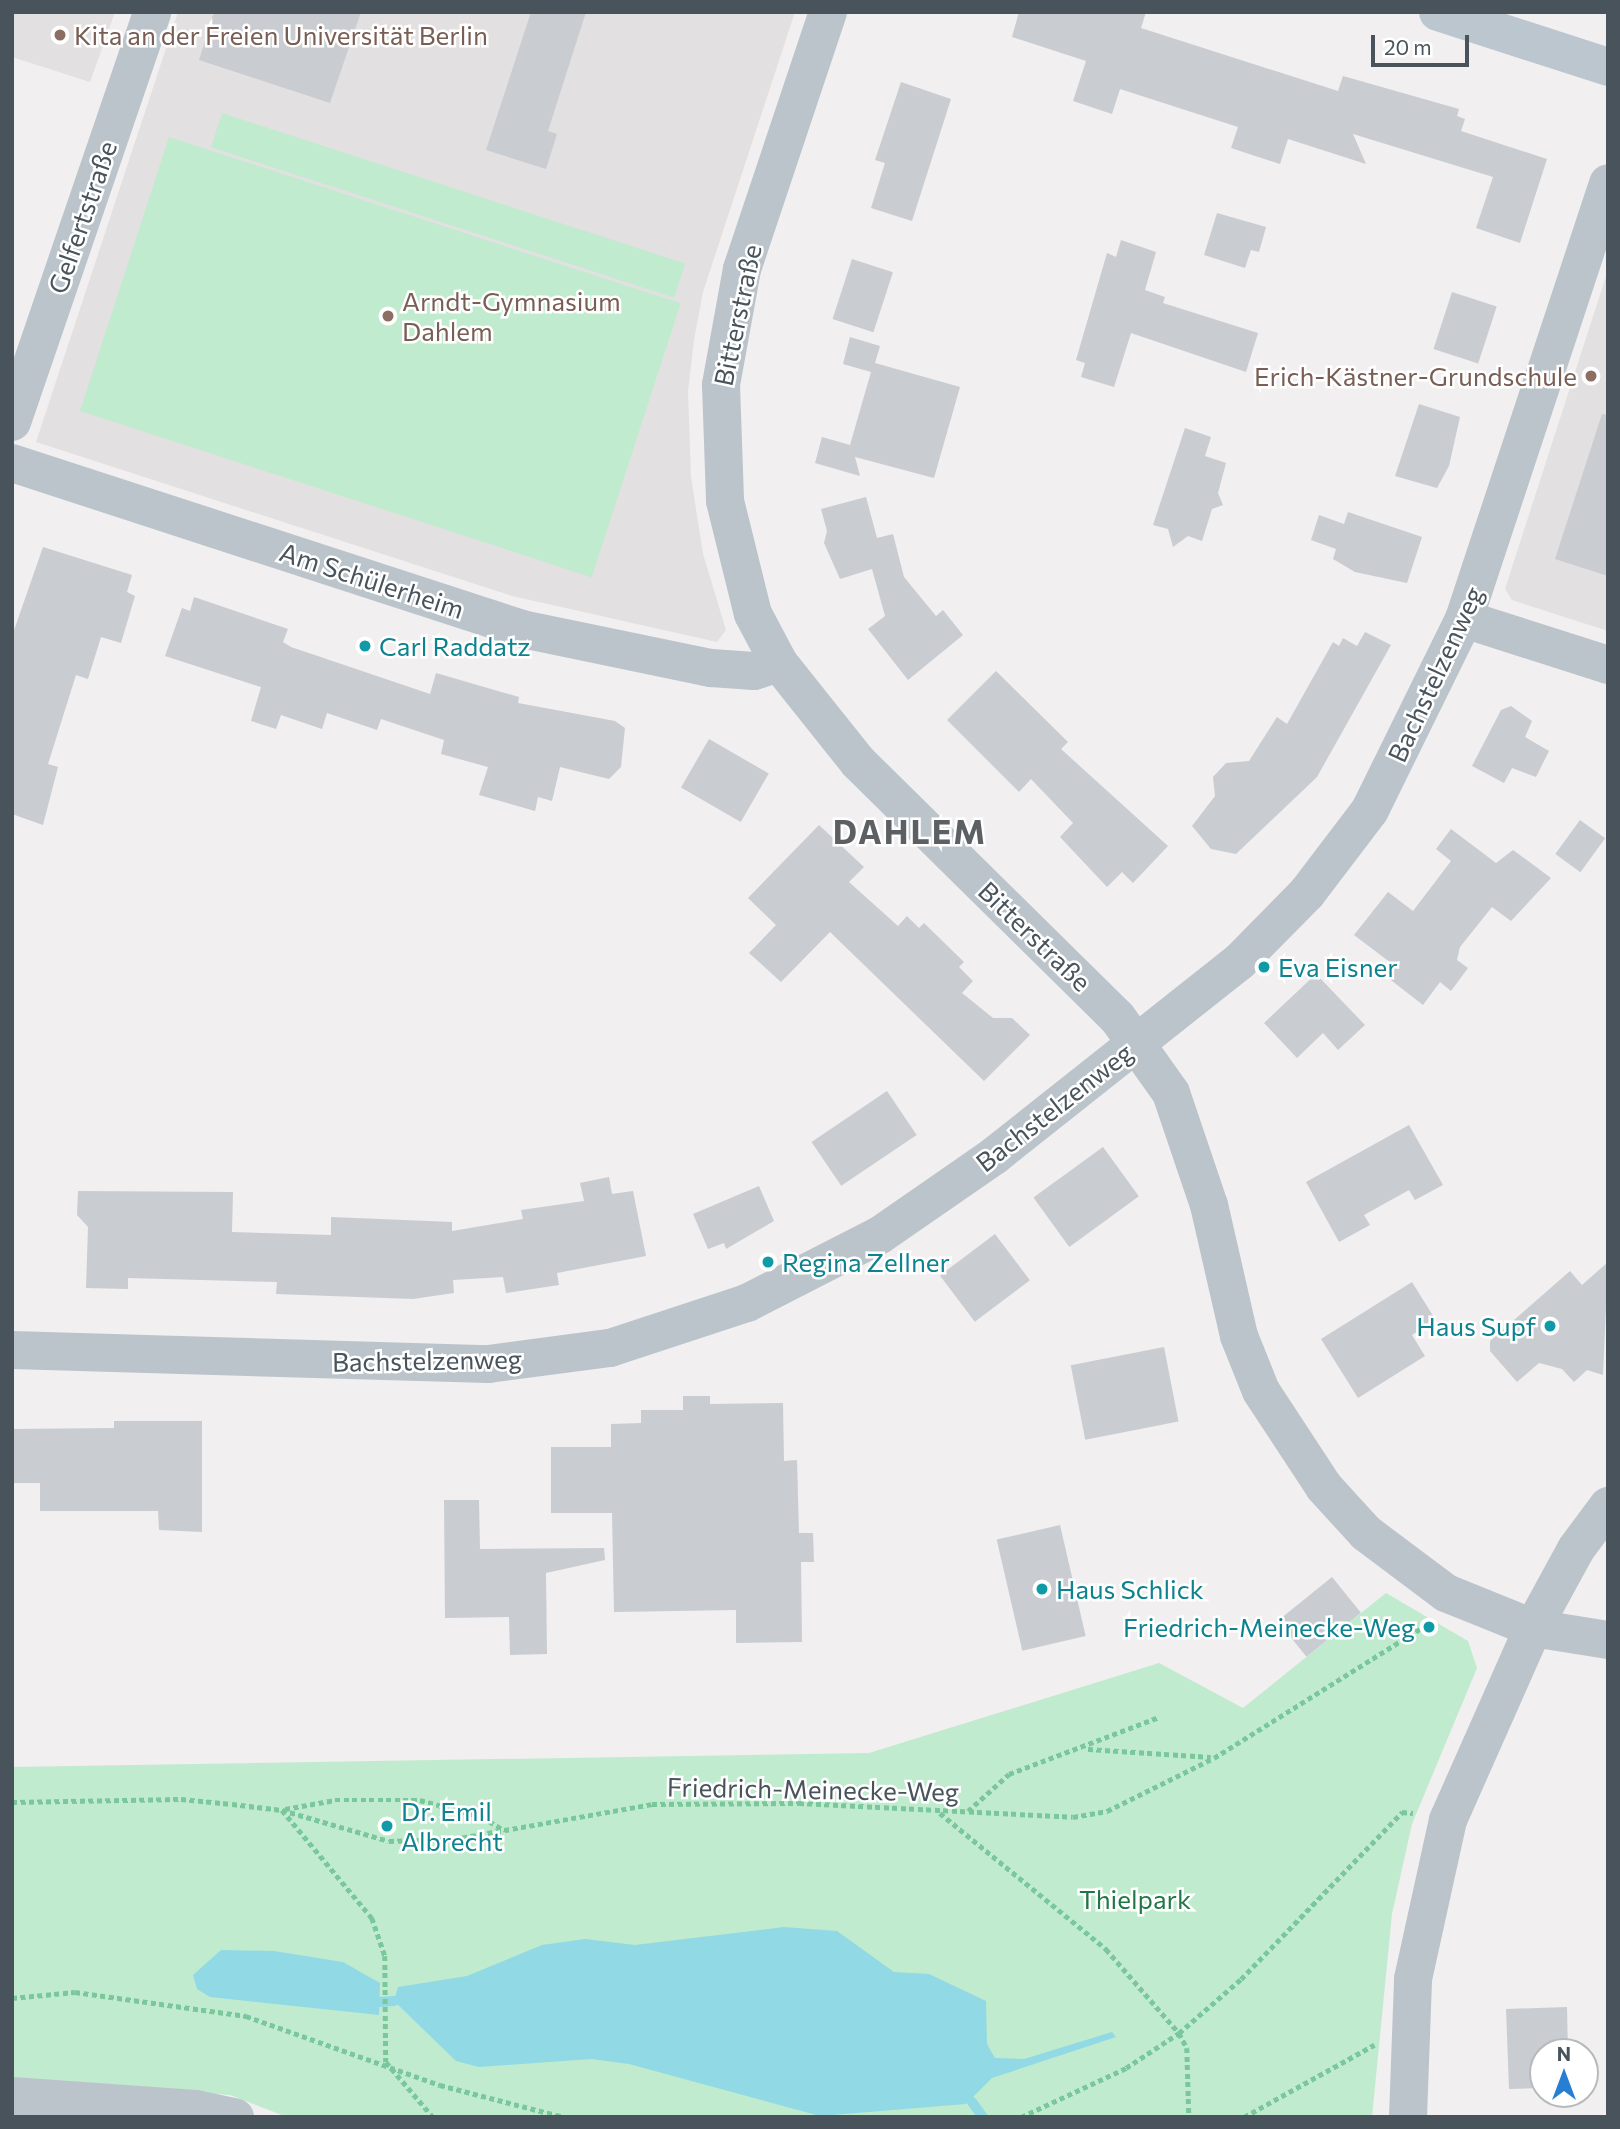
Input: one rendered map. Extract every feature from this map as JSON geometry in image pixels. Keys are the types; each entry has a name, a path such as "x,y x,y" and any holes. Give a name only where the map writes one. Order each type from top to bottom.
{"main road":[{"path":"1438,12 1608,67"}],"street":[{"name":"Gelfertstraße","path":"12,422 152,12"},
{"name":"Bitterstraße","path":"828,12 742,269 721,385 724,500 753,614 779,663 858,762 1117,1017 1137,1042 1171,1093 1191,1146 1239,1336 1261,1391 1289,1439 1366,1533 1418,1574 1481,1612 1533,1628 1608,1640"},
{"name":"Bachstelzenweg","path":"12,1350 488,1364 610,1348 747,1303 880,1235 994,1156 1239,962 1307,893 1370,810 1464,619 1608,184"},
{"name":"Am Schülerheim","path":"12,463 522,629 711,668 754,671 779,663"},
{"path":"1464,619 1608,665"},
{"path":"1408,2117 1413,1979 1434,1863 1462,1780 1533,1628 1576,1549 1608,1506"},
{"path":"12,2096 195,2109 235,2117"}],"path":[{"name":"Friedrich-Meinecke-Weg","path":"12,1802 181,1799 282,1810 389,1842 505,1830 652,1804 799,1803 940,1813 968,1811 1043,1818 1107,1811 1214,1758 1441,1616"},
{"path":"1087,1749 1101,1735 1159,1717"},
{"path":"968,1811 1009,1774 1054,1754 1087,1749 1214,1758"},
{"path":"433,2117 386,2062 387,1980 372,1918 282,1810 335,1800 420,1800 482,1816 505,1830"},
{"path":"1021,2117 1126,2068 1179,2033 1241,1979 1402,1812 1424,1813"},
{"path":"940,1813 1105,1949 1179,2033 1187,2048 1189,2117"},
{"path":"12,1998 75,1992 181,2004 246,2016 386,2062 498,2103 564,2117"},
{"path":"1244,2117 1384,2039"}],"shaded area":[{"name":"Kita an der Freien Universität Berlin","path":"12,12 115,12 90,82 12,57"},
{"name":"Arndt-Gymnasium Dahlem","path":"178,12 795,12 703,292 694,340 688,391 691,477 703,554 726,630 717,642 512,596 36,442"},
{"name":"Erich-Kästner-Grundschule","path":"1608,270 1608,631 1512,600 1505,589"}],"green space":[{"path":"222,113 685,263 674,298 211,147"},
{"path":"169,137 681,303 592,577 80,411"},
{"name":"Thielpark","path":"1386,1593 1468,1641 1477,1668 1412,1824 1392,1914 1372,2117 287,2117 230,2095 12,2080 12,1767 869,1753 1159,1663 1243,1708"}],"water":[{"path":"784,1927 837,1931 894,1972 929,1974 986,2001 987,2044 995,2058 1024,2059 1112,2032 1116,2037 992,2078 966,2104 820,2116 629,2064 591,2059 479,2067 456,2061 394,2001 398,1987 467,1976 542,1945 585,1939 635,1945"},
{"path":"221,1950 274,1951 343,1962 380,1983 379,2015 210,1997 197,1989 193,1975"}],"building":[{"path":"214,12 361,12 330,103 199,60"},
{"path":"531,12 586,12 548,131 557,134 546,169 486,150"},
{"path":"1019,12 1146,12 1141,28 1338,91 1343,76 1459,109 1457,116 1465,119 1461,131 1547,159 1520,243 1476,228 1493,177 1353,134 1366,164 1288,139 1280,164 1231,148 1238,127 1120,89 1112,114 1073,101 1086,61 1012,37"},
{"path":"901,82 951,99 912,221 871,208 885,163 875,160"},
{"path":"1217,213 1266,227 1259,252 1251,250 1245,268 1204,255"},
{"path":"1121,240 1156,252 1145,290 1165,297 1163,303 1258,333 1246,372 1131,333 1114,387 1081,377 1085,363 1076,360 1107,253 1116,257"},
{"path":"852,259 893,272 873,332 833,319"},
{"path":"1452,292 1497,307 1478,364 1433,349"},
{"path":"850,337 880,346 875,363 960,387 934,478 855,457 860,476 815,463 822,437 850,445 871,372 843,364"},
{"path":"1419,404 1460,417 1449,466 1437,488 1395,476"},
{"path":"1602,414 1608,415 1608,576 1555,559"},
{"path":"1185,428 1211,437 1205,456 1226,463 1218,493 1223,505 1212,509 1202,541 1188,536 1173,547 1168,529 1153,525"},
{"path":"866,497 877,538 893,534 904,577 936,616 943,610 963,635 908,680 868,629 885,616 872,569 840,579 824,543 827,531 821,509"},
{"path":"1348,512 1422,537 1407,583 1355,572 1333,559 1336,549 1311,540 1319,515 1344,524"},
{"path":"43,547 132,575 127,592 135,596 121,643 101,637 88,679 76,675 48,764 58,767 43,825 12,814 12,636"},
{"path":"194,597 288,629 283,642 291,647 430,694 436,673 519,697 518,703 615,721 625,728 621,767 609,779 560,767 552,801 538,797 535,811 479,795 488,767 441,754 444,740 381,719 377,730 327,713 322,729 281,715 276,729 251,721 261,687 165,656 182,608 190,611"},
{"path":"1365,632 1391,645 1317,777 1236,854 1211,849 1192,826 1215,796 1213,777 1226,763 1249,761 1277,717 1287,724 1333,642 1339,646 1343,638 1357,646"},
{"path":"996,671 1068,742 1061,749 1168,846 1133,883 1122,872 1107,887 1060,837 1073,823 1031,779 1019,792 947,720"},
{"path":"1511,706 1532,721 1525,737 1549,751 1536,777 1512,768 1504,783 1472,766 1501,710"},
{"path":"709,739 769,774 741,822 681,787"},
{"path":"1580,820 1605,838 1580,872 1555,854"},
{"path":"819,825 864,867 849,882 898,926 907,916 919,928 924,923 964,962 959,967 973,981 962,993 993,1018 1012,1018 1030,1035 984,1081 830,932 781,982 749,953 776,925 748,898"},
{"path":"1451,829 1496,863 1513,850 1551,878 1511,921 1492,907 1460,947 1457,960 1468,968 1451,991 1440,982 1423,1005 1387,977 1395,966 1354,935 1388,892 1413,911 1451,861 1436,849"},
{"path":"1316,974 1365,1025 1338,1050 1323,1033 1297,1058 1264,1023"},
{"path":"887,1091 917,1135 841,1186 812,1142"},
{"path":"1409,1125 1443,1185 1415,1200 1409,1190 1364,1215 1370,1225 1339,1242 1306,1182"},
{"path":"1103,1147 1139,1196 1069,1247 1033,1198"},
{"path":"609,1177 612,1194 633,1191 646,1256 557,1273 559,1285 506,1293 503,1277 453,1280 454,1293 413,1299 276,1294 277,1282 128,1278 128,1289 86,1288 88,1227 77,1215 78,1191 233,1192 232,1232 331,1235 331,1217 452,1222 452,1231 523,1219 521,1210 584,1201 580,1183"},
{"path":"759,1186 774,1221 726,1249 724,1243 708,1249 693,1214"},
{"path":"995,1234 1030,1280 975,1322 940,1276"},
{"name":"Haus Supf","path":"1608,1262 1603,1375 1587,1370 1574,1382 1562,1369 1539,1363 1517,1382 1490,1351 1490,1341 1570,1271 1582,1285"},
{"path":"1412,1282 1435,1319 1412,1335 1425,1356 1358,1398 1321,1339"},
{"path":"1164,1347 1179,1422 1085,1440 1071,1365"},
{"path":"683,1396 710,1396 710,1404 783,1403 784,1461 797,1460 799,1533 813,1533 814,1562 801,1562 802,1642 736,1643 736,1610 614,1612 612,1513 551,1513 551,1447 611,1447 611,1424 641,1423 641,1410 683,1410"},
{"path":"114,1421 202,1421 202,1532 159,1530 158,1511 40,1511 40,1483 12,1483 12,1429 114,1428"},
{"path":"444,1500 479,1500 480,1549 604,1548 605,1560 546,1573 547,1654 510,1655 509,1617 445,1618"},
{"name":"Haus Schlick","path":"1060,1525 1086,1636 1022,1651 997,1540"},
{"path":"1332,1577 1361,1613 1307,1657 1278,1621"},
{"path":"1567,2007 1568,2038 1529,2038 1529,2088 1509,2089 1506,2009"}],"waterway":[{"path":"380,2002 394,2001"},
{"path":"972,2102 983,2117"}],"place":[{"name":"Kita an der Freien Universität Berlin","path":"60,35"},
{"name":"Arndt-Gymnasium Dahlem","path":"388,316"},
{"name":"Erich-Kästner-Grundschule","path":"1591,376"},
{"name":"Carl Raddatz","path":"365,646"},
{"name":"Eva Eisner","path":"1264,967"},
{"name":"Regina Zellner","path":"768,1262"},
{"name":"Haus Supf","path":"1550,1326"},
{"name":"Haus Schlick","path":"1042,1589"},
{"name":"Friedrich-Meinecke-Weg","path":"1429,1627"},
{"name":"Dr. Emil Albrecht","path":"387,1826"}],"district":[{"name":"DAHLEM","path":"910,831"}]}
